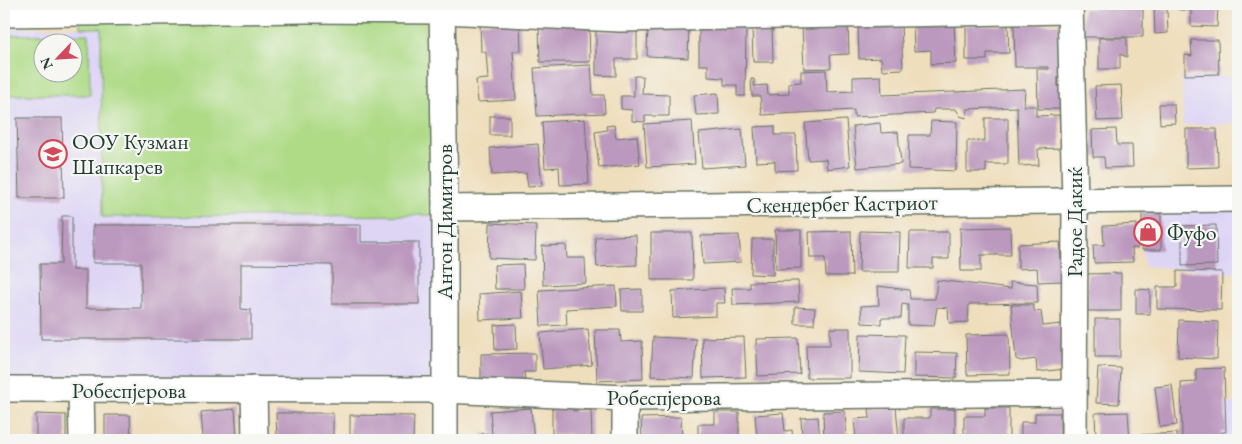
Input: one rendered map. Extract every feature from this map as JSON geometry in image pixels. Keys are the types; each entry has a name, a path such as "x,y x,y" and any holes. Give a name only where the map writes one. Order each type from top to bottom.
{"street":[{"path":"4,14 171,8 306,10 442,7 620,11 1070,7"},
{"name":"Антон Димитров","path":"442,7 445,208 445,440"},
{"name":"Радое Дакиќ","path":"1070,7 1075,200 1074,440"},
{"name":"Скендербег Кастриот","path":"445,208 1238,199"},
{"name":"Робеспјерова","path":"4,389 444,390 625,398 1073,393"},
{"path":"254,389 255,440"},
{"path":"81,390 82,440"},
{"path":"625,398 625,440"}],"shaded area":[{"name":"ООУ Кузман Шапкарев","path":"101,27 102,217 440,215 441,383 4,384 4,28"},
{"path":"1238,76 1238,123 1183,125 1182,77"},
{"path":"1144,199 1238,199 1238,273 1144,266 1142,250"},
{"path":"1238,403 1238,440 1182,440 1181,404"}],"green space":[{"path":"442,11 440,215 102,217 101,28 80,28 80,14"},
{"path":"82,34 89,34 90,95 4,95 4,35 32,35 32,82 82,82"}],"building":[{"path":"1093,4 1143,6 1143,37 1082,37 1083,9 1095,9"},
{"path":"1154,4 1160,4 1160,7 1167,10 1168,33 1155,34"},
{"path":"1180,4 1218,4 1217,27 1191,26 1191,10 1180,10"},
{"path":"520,21 521,51 513,51 516,100 478,102 476,80 488,79 486,52 481,52 480,23"},
{"path":"954,22 956,63 931,64 931,50 914,51 913,23"},
{"path":"539,24 589,24 590,62 540,62"},
{"path":"648,24 689,25 688,58 647,56"},
{"path":"848,24 849,54 830,55 831,68 804,69 802,26"},
{"path":"1014,24 1064,24 1064,77 1058,77 1058,86 1066,88 1066,109 1038,109 1037,69 1049,69 1049,67 1015,67"},
{"path":"699,25 746,26 745,96 737,96 737,85 724,85 724,78 708,77 708,65 699,65"},
{"path":"901,25 903,69 882,70 881,58 859,59 858,26"},
{"path":"966,25 1008,25 1009,53 987,53 987,60 966,60"},
{"path":"637,26 637,59 616,59 616,76 596,75 596,31 615,31"},
{"path":"752,26 772,26 773,62 753,62"},
{"path":"1099,38 1127,38 1127,57 1120,54 1120,69 1099,69"},
{"path":"1191,40 1218,40 1219,74 1185,75 1185,55 1192,56"},
{"path":"591,65 593,95 604,95 605,113 537,116 534,68"},
{"path":"826,70 827,92 853,91 853,77 881,76 882,95 1025,89 1024,106 1036,106 1036,116 1059,115 1061,148 1038,149 1039,165 1019,166 1017,107 968,109 966,118 960,116 956,109 934,109 933,113 854,117 854,110 762,115 760,96 752,96 751,79 754,79 754,86 767,85 768,95 789,94 789,83 801,82 801,71"},
{"path":"634,76 643,76 642,94 669,95 669,116 645,116 645,122 632,121 632,110 621,109 621,96 634,96"},
{"path":"1121,85 1123,120 1097,121 1095,86"},
{"path":"718,93 719,114 696,115 694,95"},
{"path":"1159,104 1174,104 1175,123 1160,124"},
{"path":"490,116 510,116 510,135 490,135"},
{"path":"17,118 62,118 64,198 19,198"},
{"path":"985,118 1008,118 1008,164 986,164 986,172 967,172 967,141 985,141"},
{"path":"585,119 589,184 560,185 559,167 545,168 542,122"},
{"path":"846,120 850,166 827,169 826,159 808,160 805,123"},
{"path":"692,121 695,164 647,167 644,124"},
{"path":"931,121 957,122 956,171 908,169 909,135 930,135"},
{"path":"880,123 881,133 898,132 901,164 857,168 853,126"},
{"path":"614,125 616,138 637,136 640,164 599,168 595,132 607,130 606,126"},
{"path":"775,126 775,135 796,135 797,170 775,171 775,161 756,162 754,127"},
{"path":"742,129 745,165 702,168 699,133"},
{"path":"1116,129 1117,145 1132,145 1133,167 1105,168 1104,157 1093,157 1092,130"},
{"path":"1186,129 1217,129 1218,167 1186,168"},
{"path":"538,144 542,186 528,187 526,173 492,175 490,148"},
{"path":"1142,213 1161,214 1161,250 1142,250"},
{"path":"62,216 72,216 72,270 86,270 86,308 141,308 141,263 93,263 93,225 361,225 361,242 419,242 419,304 332,304 332,265 241,264 241,309 251,310 251,339 41,339 40,264 61,264"},
{"path":"490,223 536,225 535,260 489,258"},
{"path":"1137,224 1138,248 1132,248 1133,262 1094,263 1093,245 1104,245 1103,226"},
{"path":"1216,225 1217,265 1182,266 1182,226"},
{"path":"1010,227 1011,255 981,255 981,271 961,271 960,228"},
{"path":"775,230 801,230 801,268 776,269"},
{"path":"851,231 852,276 826,276 825,258 810,258 809,232"},
{"path":"860,231 900,232 899,272 859,272"},
{"path":"910,232 949,232 949,259 933,259 933,268 909,268"},
{"path":"651,233 692,233 693,280 651,280"},
{"path":"636,235 637,265 597,267 595,237"},
{"path":"739,235 741,262 703,264 701,236"},
{"path":"752,239 773,239 773,275 751,274"},
{"path":"1060,242 1062,281 1038,282 1037,268 1018,269 1018,244"},
{"path":"566,245 567,258 585,258 586,283 543,285 542,246"},
{"path":"523,264 524,289 495,289 494,265"},
{"path":"1177,271 1222,272 1221,310 1157,309 1157,287 1177,287"},
{"path":"1121,273 1121,311 1088,311 1087,274"},
{"path":"937,280 1011,289 1010,282 1037,284 1038,303 969,304 968,322 949,323 948,308 937,307 934,326 908,325 908,305 902,304 901,318 881,318 881,324 862,323 861,306 879,305 878,286 909,290 910,299 935,299"},
{"path":"798,281 799,302 733,305 732,288 750,288 750,282"},
{"path":"616,286 617,306 566,309 567,325 541,326 539,290"},
{"path":"724,288 725,303 716,303 716,316 673,318 672,291"},
{"path":"642,289 642,311 622,311 621,290"},
{"path":"1136,289 1150,290 1150,314 1136,314"},
{"path":"521,291 523,318 480,320 479,294"},
{"path":"1011,305 1033,305 1035,312 1041,311 1043,326 1061,324 1066,369 1037,372 1036,359 1021,361 1016,359"},
{"path":"795,307 815,308 814,324 795,324"},
{"path":"1095,319 1120,319 1120,357 1095,357"},
{"path":"1179,320 1218,322 1217,359 1178,357"},
{"path":"516,324 517,349 495,350 494,325"},
{"path":"830,328 850,328 850,378 807,378 806,345 830,345"},
{"path":"588,329 592,365 543,369 540,333"},
{"path":"595,330 620,330 621,342 642,341 643,379 597,381"},
{"path":"860,334 905,335 903,374 859,372"},
{"path":"1009,334 1010,374 967,375 966,335"},
{"path":"653,337 696,339 694,378 651,376"},
{"path":"744,337 746,377 703,378 702,338"},
{"path":"798,338 800,374 758,376 756,339"},
{"path":"914,352 957,353 956,378 914,377"},
{"path":"535,353 535,372 524,372 525,380 481,381 481,354"},
{"path":"1098,367 1121,368 1119,404 1096,403"},
{"path":"1224,368 1226,432 1222,432 1222,440 1182,440 1181,383 1196,382 1196,369"},
{"path":"1172,385 1177,425 1160,427 1155,387"},
{"path":"552,404 572,404 573,411 591,410 592,440 570,440 570,434 552,434"},
{"path":"896,407 899,440 856,440 854,419 870,418 869,409"},
{"path":"531,408 534,440 482,440 482,433 492,435 490,411"},
{"path":"985,408 1009,408 1009,440 964,440 964,416 985,416"},
{"path":"235,409 237,437 203,439 201,412"},
{"path":"930,409 955,409 955,440 904,440 904,418 930,418"},
{"path":"845,411 847,440 824,440 823,412"},
{"path":"715,412 739,412 739,440 698,440 698,424 715,424"},
{"path":"1128,412 1130,440 1096,440 1095,413"},
{"path":"276,413 333,413 333,440 277,440"},
{"path":"783,413 785,431 792,430 793,440 757,440 755,415"},
{"path":"1035,413 1060,413 1060,440 1021,440 1021,422 1035,422"},
{"path":"36,414 66,415 66,440 36,440"},
{"path":"105,415 130,415 131,440 105,440"},
{"path":"350,415 414,416 413,440 350,440"},
{"path":"681,417 682,440 642,440 641,418"},
{"path":"818,417 820,440 802,440 801,418"},
{"path":"1177,433 1177,440 1142,440 1142,435"}],"place":[{"name":"ООУ Кузман Шапкарев","path":"53,154"},
{"name":"Фуфо","path":"1148,232"}]}
